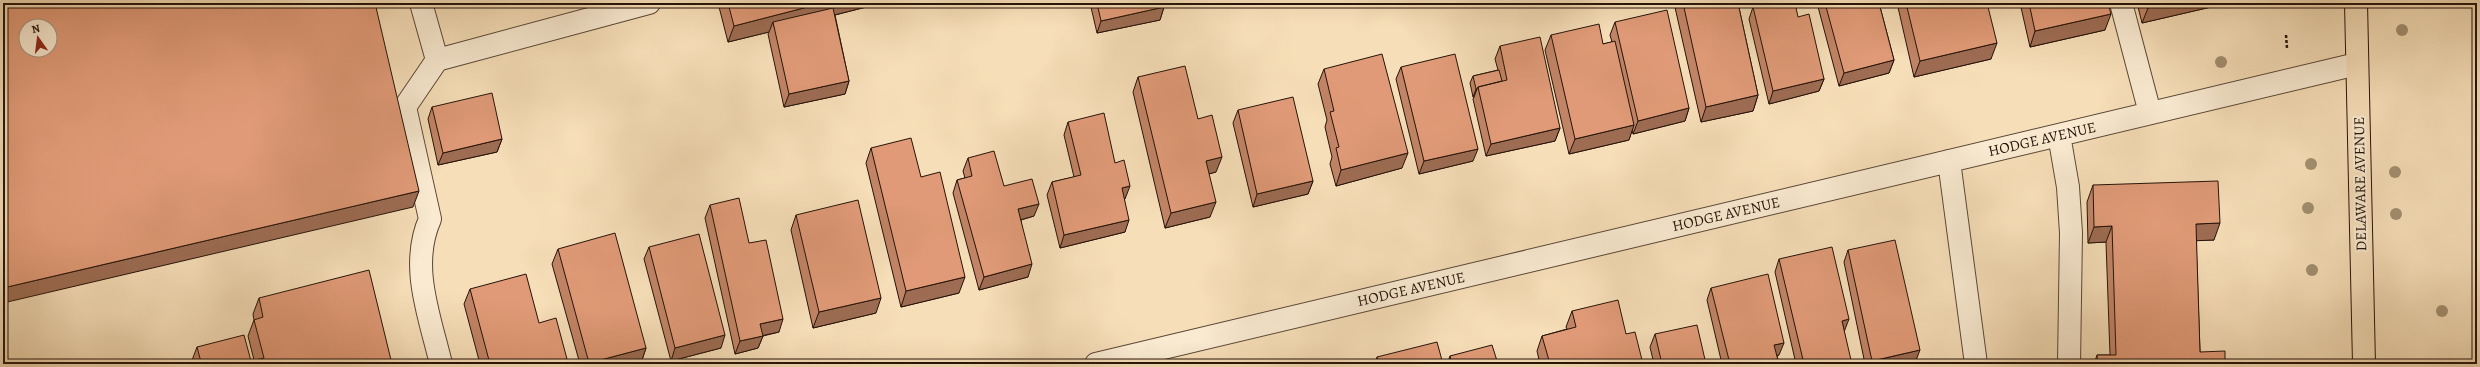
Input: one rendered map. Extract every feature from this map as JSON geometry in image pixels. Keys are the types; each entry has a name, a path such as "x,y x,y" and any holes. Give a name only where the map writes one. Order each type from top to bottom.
{"main road":[{"name":"DELAWARE AVENUE","path":"2356,3 2364,364"}],"street":[{"path":"421,3 437,60"},
{"path":"441,364 419,264 423,236 430,219 404,108 437,60 649,3"},
{"path":"2121,3 2150,113"},
{"name":"HODGE AVENUE","path":"1096,364 2357,64"},
{"path":"2059,135 2068,187 2071,234 2069,364"},
{"path":"1949,161 1976,364"}],"path":[{"path":"2286,35 2287,48"}],"building":[{"path":"3,3 375,3 419,191 3,288"},
{"path":"728,3 823,3 734,26"},
{"path":"1097,3 1163,3 1164,7 1101,21"},
{"path":"1683,3 1738,3 1758,95 1706,107"},
{"path":"1768,3 1795,3 1798,17 1809,14 1824,79 1773,91 1753,7"},
{"path":"1825,3 1879,3 1894,60 1844,73"},
{"path":"1906,3 1987,3 1997,43 1920,61"},
{"path":"2029,3 2108,3 2111,14 2035,31"},
{"path":"2146,3 2168,3 2148,8"},
{"path":"833,8 849,81 789,94 773,22"},
{"path":"1667,10 1689,108 1638,121 1615,22"},
{"path":"1599,24 1603,44 1615,41 1634,125 1575,139 1551,35"},
{"path":"1540,37 1560,128 1491,144 1478,87 1507,80 1500,46"},
{"path":"1382,54 1408,153 1341,170 1336,148 1339,147 1330,112 1334,111 1324,69"},
{"path":"1455,54 1478,149 1424,161 1401,67"},
{"path":"1185,66 1198,119 1212,115 1222,157 1206,161 1216,202 1171,213 1138,77"},
{"path":"1499,70 1502,81 1478,87 1476,89 1473,76"},
{"path":"492,93 502,139 443,153 432,107"},
{"path":"1293,97 1313,181 1257,194 1238,110"},
{"path":"1104,113 1115,163 1124,160 1130,186 1122,188 1129,220 1064,235 1052,182 1081,175 1068,122"},
{"path":"911,138 921,177 940,172 965,277 906,291 871,148"},
{"path":"994,151 1004,186 1032,179 1039,204 1018,209 1032,264 984,277 957,180 972,176 968,158"},
{"path":"2218,181 2220,223 2196,224 2200,352 2225,351 2225,364 2098,364 2097,355 2116,355 2112,226 2094,227 2093,185"},
{"path":"739,198 749,243 766,240 783,319 760,324 763,336 740,341 710,205"},
{"path":"858,200 881,298 819,312 796,215"},
{"path":"615,233 646,348 589,363 558,249"},
{"path":"699,234 725,335 675,348 649,247"},
{"path":"1895,240 1920,350 1872,361 1848,250"},
{"path":"1832,247 1849,319 1842,321 1851,360 1835,364 1804,364 1779,259"},
{"path":"369,270 392,364 193,364 201,362 197,347 244,335 251,361 264,358 254,320 263,317 259,298"},
{"path":"526,274 539,323 556,318 567,359 548,364 490,364 470,289"},
{"path":"1768,274 1784,343 1774,345 1779,364 1730,364 1711,288"},
{"path":"1618,300 1626,334 1635,332 1643,364 1550,364 1542,336 1576,327 1572,311"},
{"path":"1697,325 1706,364 1662,364 1655,334"},
{"path":"1437,342 1443,364 1379,364 1377,357"},
{"path":"1492,345 1498,364 1452,364 1450,356"}]}
